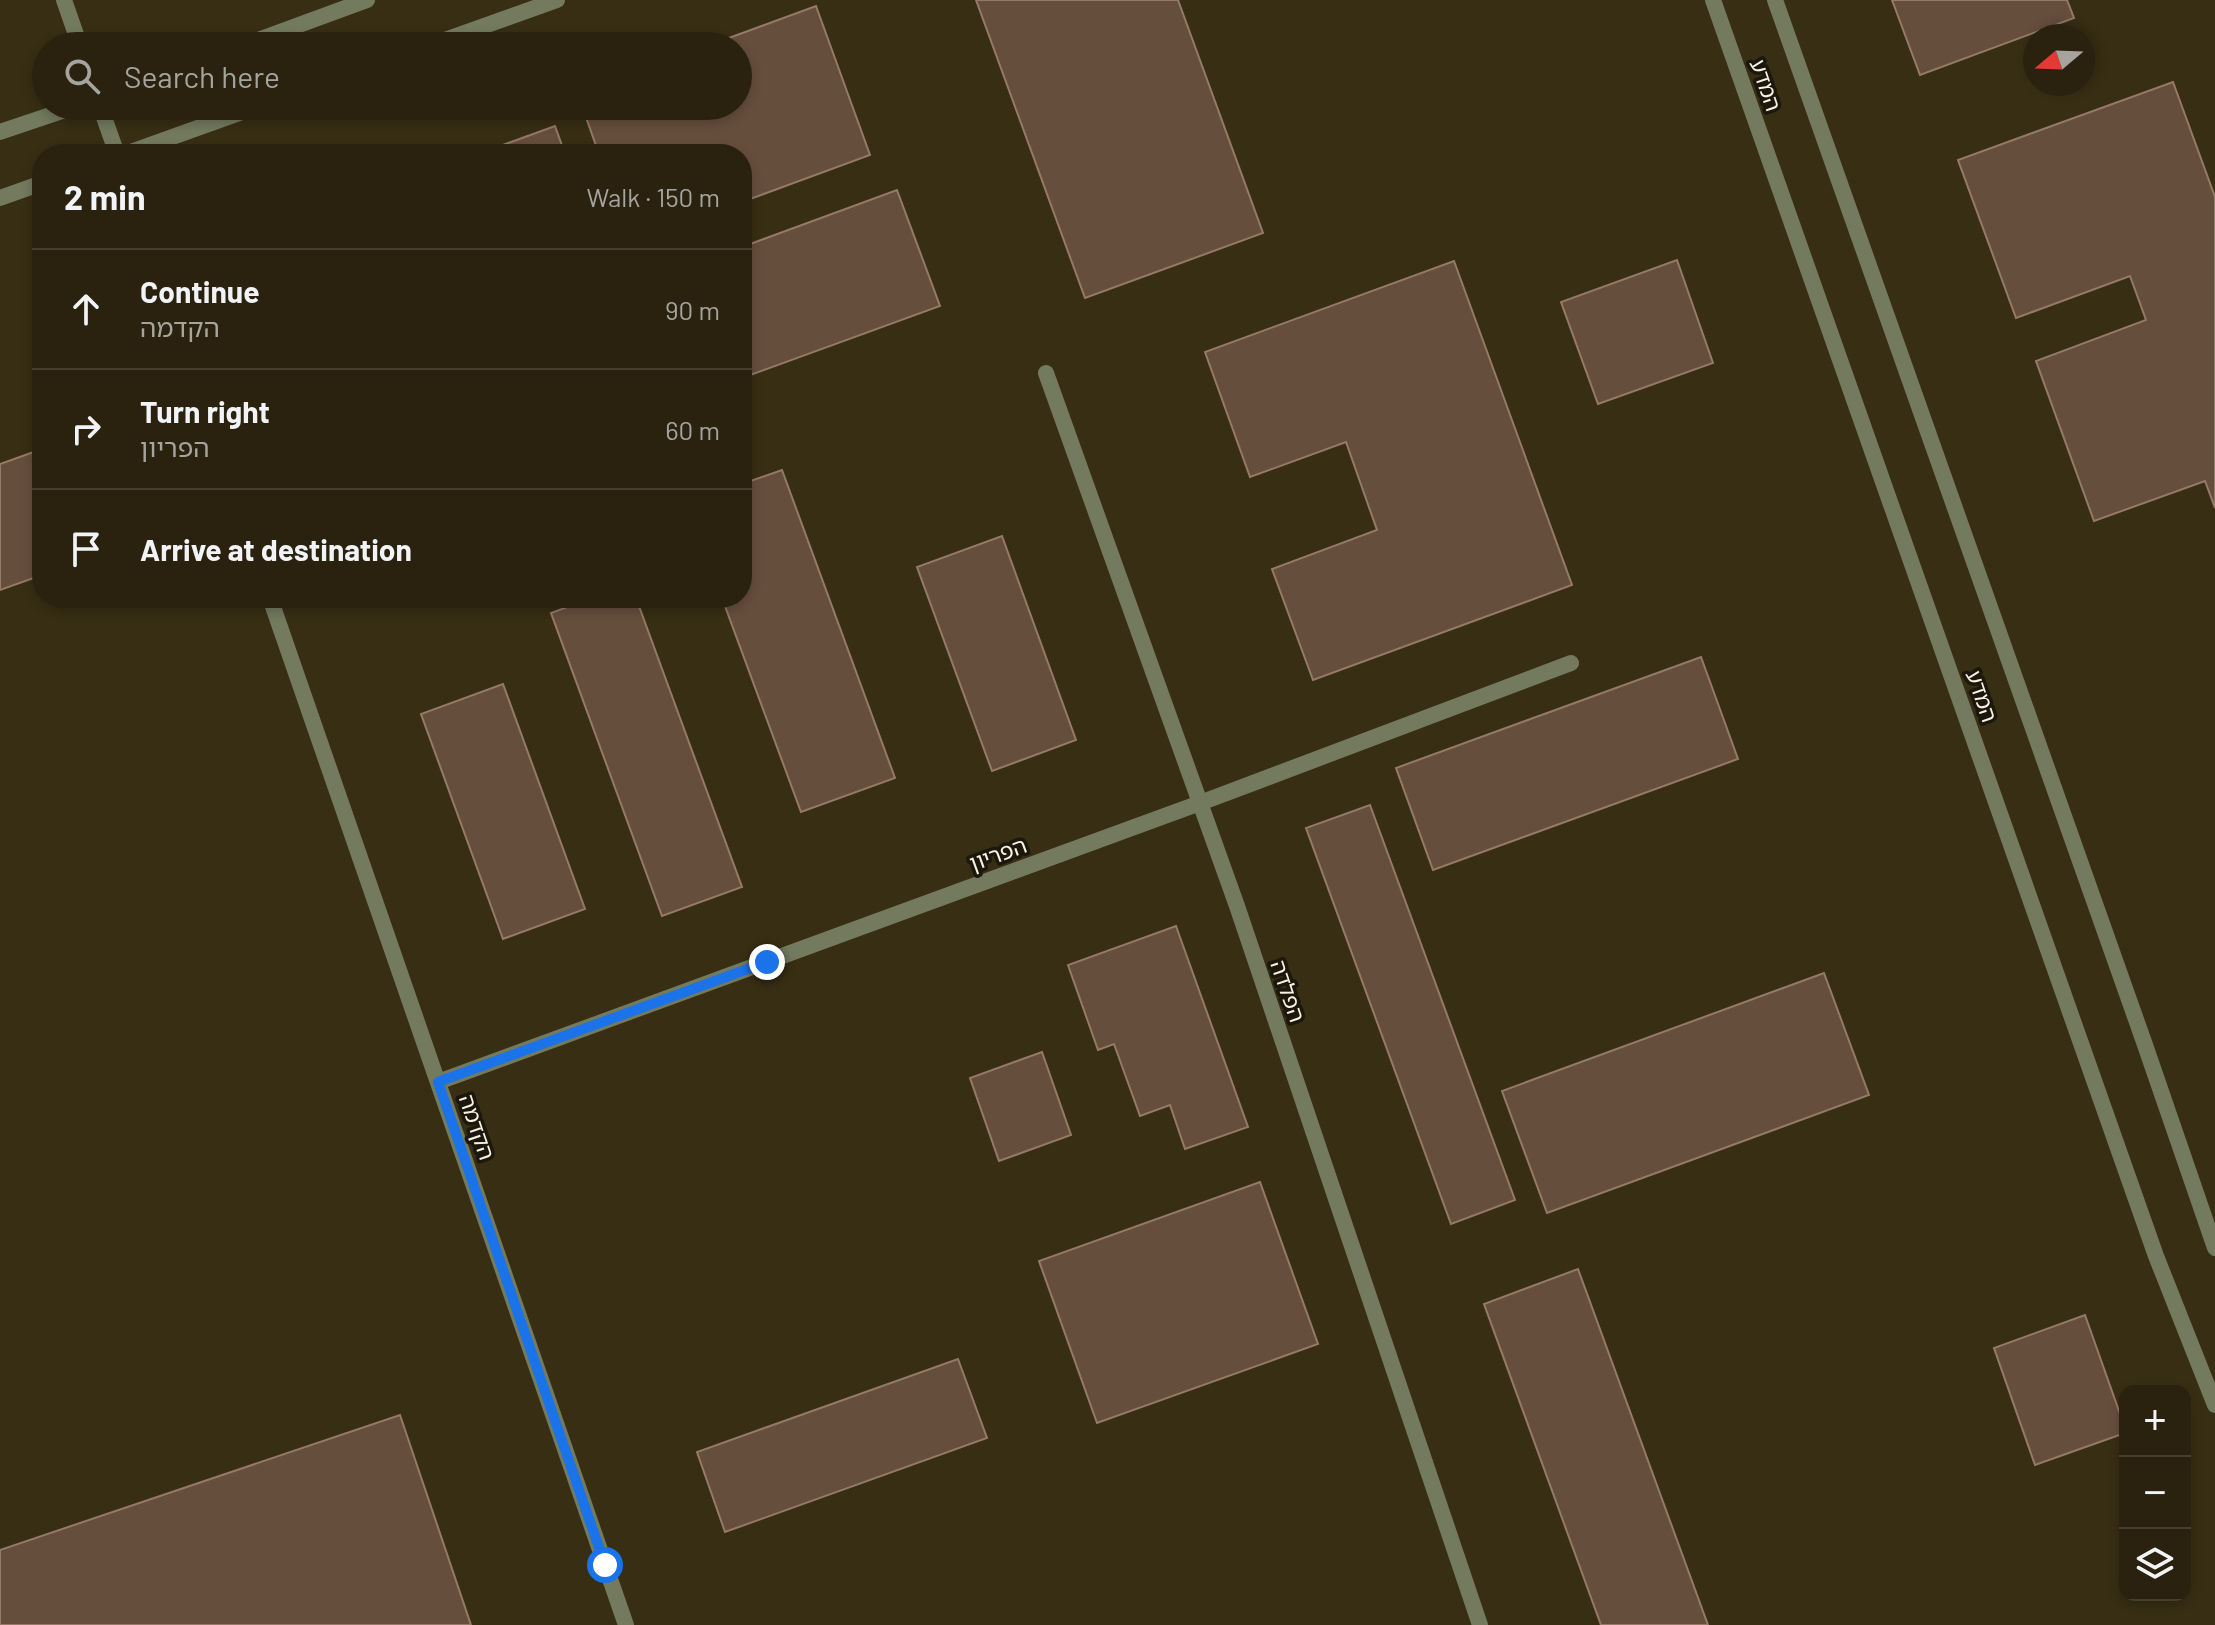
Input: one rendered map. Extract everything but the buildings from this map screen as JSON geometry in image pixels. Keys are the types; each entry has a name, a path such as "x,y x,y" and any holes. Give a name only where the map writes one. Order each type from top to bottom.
{"street":[{"path":"64,0 75,32"},
{"path":"280,32 367,0"},
{"path":"467,32 557,0"},
{"name":"המדע","path":"1713,0 2156,1256 2215,1405"},
{"name":"המדע","path":"1775,0 2215,1248"},
{"path":"0,132 36,120"},
{"path":"105,120 113,144"},
{"path":"153,144 220,120"},
{"path":"0,198 32,187"},
{"name":"הפלדה","path":"1046,373 1200,803 1480,1625"},
{"name":"הקדמה","path":"273,608 626,1625"},
{"name":"הפריון","path":"438,1082 1200,803 1571,663"}],"route":[{"path":"605,1565 438,1082 767,962"}]}
